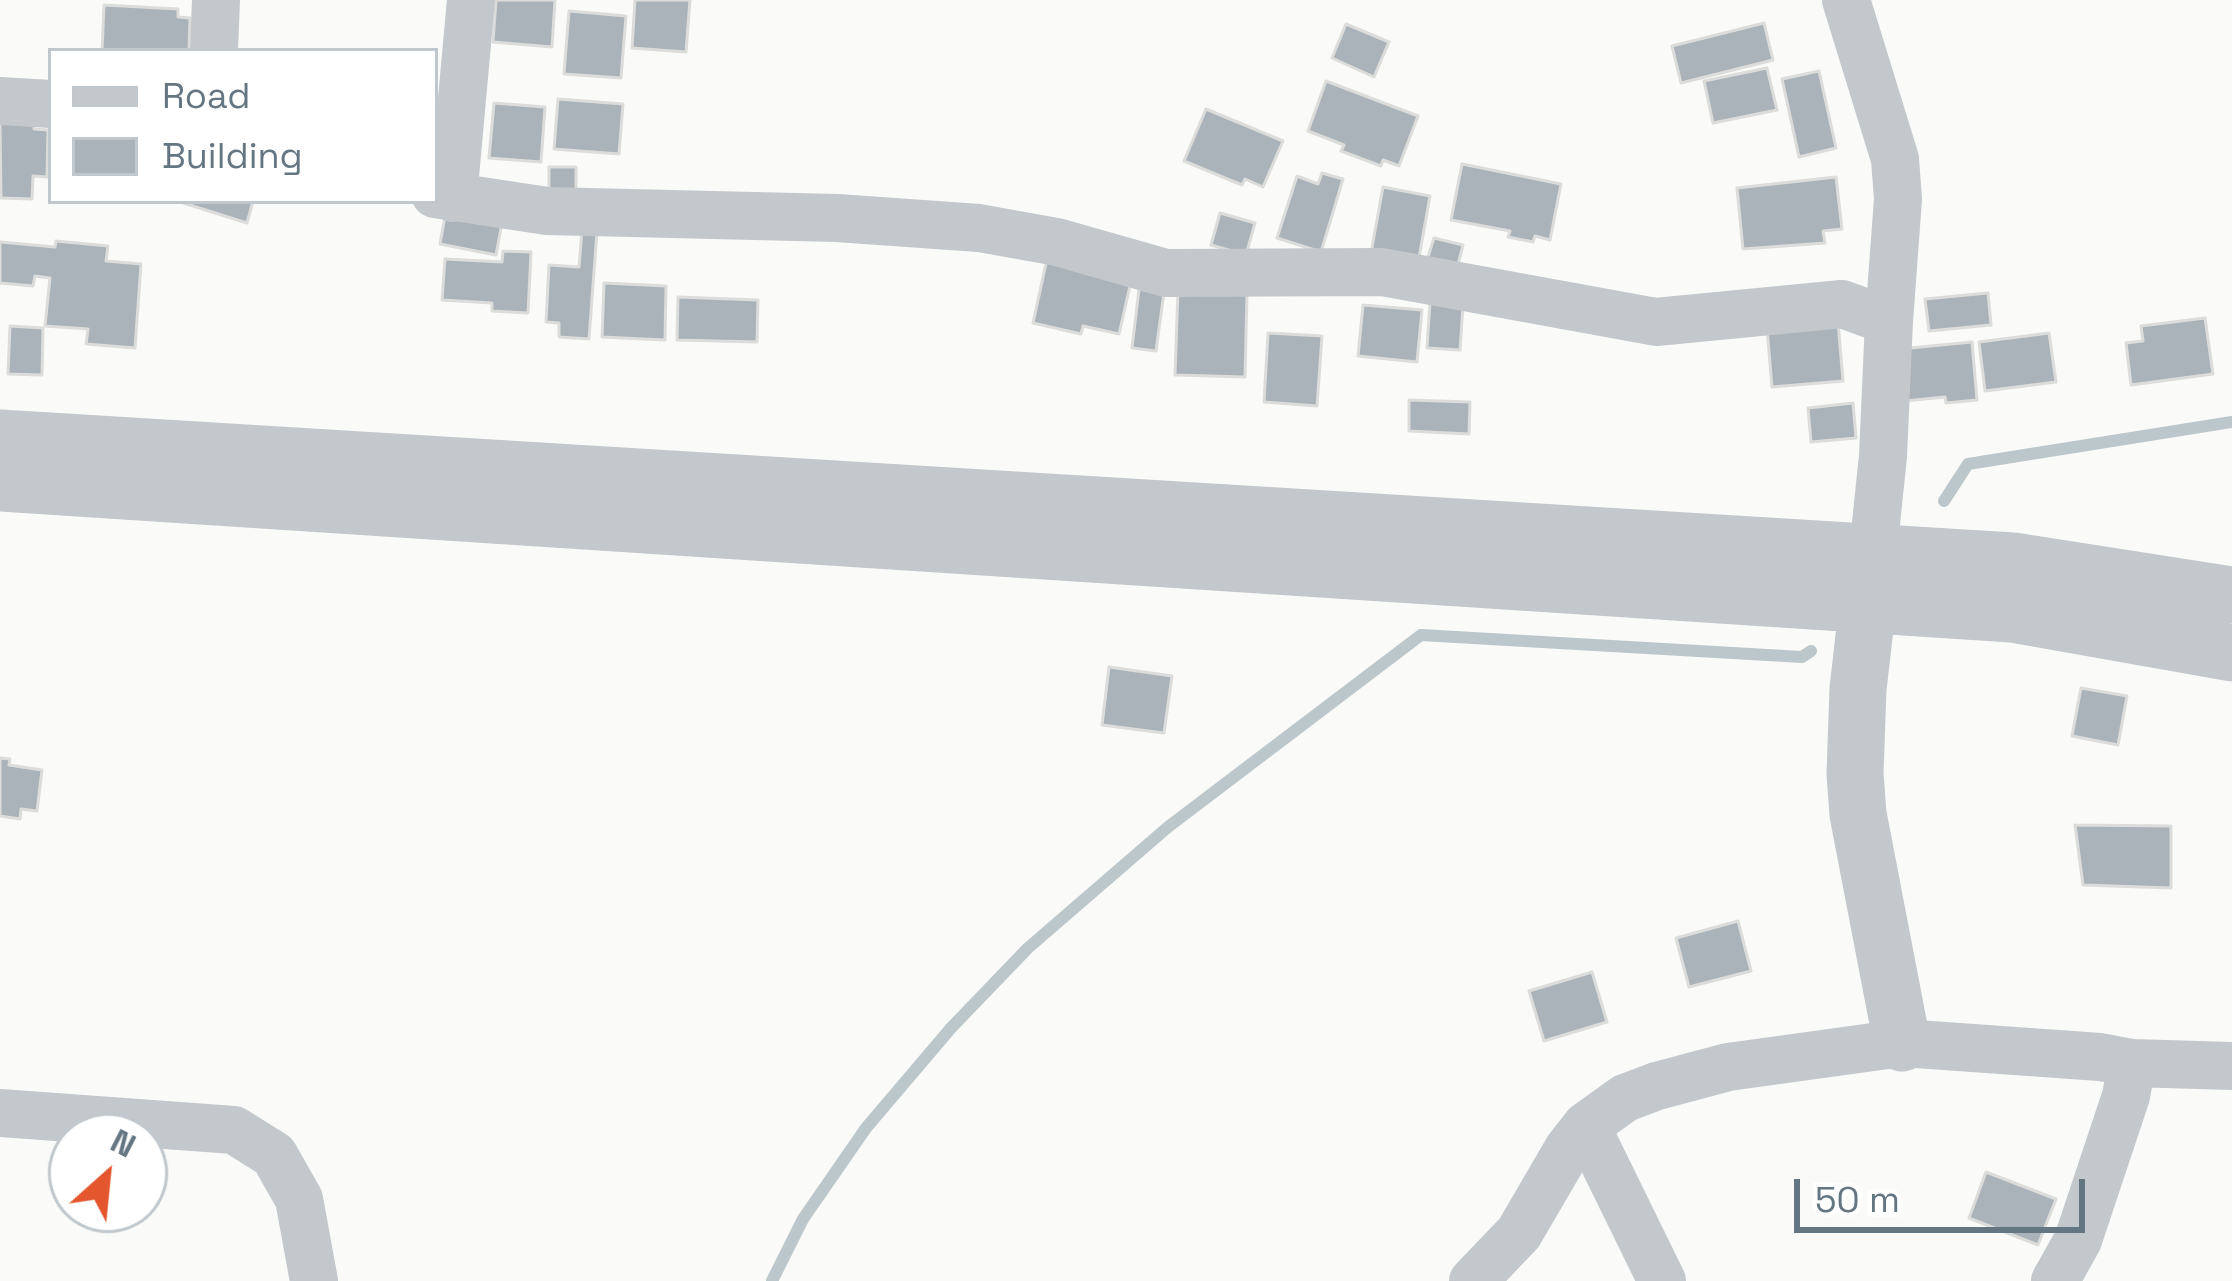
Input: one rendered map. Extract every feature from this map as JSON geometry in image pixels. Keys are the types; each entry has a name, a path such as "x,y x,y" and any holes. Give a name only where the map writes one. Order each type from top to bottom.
{"street":[{"path":"214,48 216,0"},
{"path":"471,0 444,196 547,211 816,217 979,229 1057,242 1166,273 1382,272 1656,322 1842,304 1889,321"},
{"path":"1846,0 1894,159 1898,199 1883,456 1855,735 1856,794 1902,1043"},
{"path":"0,101 48,104"},
{"path":"0,438 1871,579 2012,614 2232,650"},
{"path":"0,483 1871,579 2013,561 2232,595"},
{"path":"1473,1281 1519,1233 1586,1126 1624,1098 1728,1066 1902,1043 2132,1063 2232,1066"},
{"path":"2055,1281 2078,1240 2126,1096 2132,1063"},
{"path":"0,1113 233,1130 274,1155 299,1199 314,1281"},
{"path":"1586,1126 1662,1281"}],"building":[{"path":"496,0 555,0 552,47 493,42"},
{"path":"635,0 690,0 686,52 632,48"},
{"path":"104,5 178,9 178,17 190,18 189,48 102,48"},
{"path":"569,11 626,16 621,78 564,74"},
{"path":"1764,23 1773,60 1681,83 1672,46"},
{"path":"1346,24 1389,42 1374,77 1332,58"},
{"path":"1767,68 1777,110 1713,123 1704,81"},
{"path":"1819,71 1836,148 1799,157 1782,79"},
{"path":"1326,81 1418,116 1399,166 1383,160 1381,166 1341,151 1344,145 1308,131"},
{"path":"558,99 623,104 619,154 554,149"},
{"path":"494,103 545,107 541,162 489,158"},
{"path":"1206,109 1283,141 1263,187 1245,179 1242,185 1184,161"},
{"path":"0,122 34,124 34,129 48,130 47,177 33,176 32,199 1,198"},
{"path":"1462,164 1561,184 1550,240 1508,237 1510,231 1451,220"},
{"path":"549,167 576,167 576,195 549,195"},
{"path":"1322,173 1343,179 1321,252 1277,238 1297,176 1318,184"},
{"path":"1836,177 1842,229 1823,231 1825,243 1743,249 1737,188"},
{"path":"1383,187 1430,196 1418,263 1371,253"},
{"path":"187,204 252,204 247,223"},
{"path":"446,211 502,223 496,255 440,244"},
{"path":"1220,213 1255,223 1246,255 1211,245"},
{"path":"582,230 597,231 589,339 559,337 559,323 546,322 549,265 579,267"},
{"path":"1434,238 1463,245 1457,268 1427,260"},
{"path":"56,241 108,246 106,261 141,264 135,348 86,344 88,329 45,326 50,278 35,276 33,286 0,283 0,242 55,247"},
{"path":"503,251 531,252 528,313 492,311 492,303 442,300 445,259 502,262"},
{"path":"1047,259 1132,277 1119,334 1083,326 1081,334 1033,323"},
{"path":"604,283 666,286 665,340 602,337"},
{"path":"1139,289 1164,292 1156,351 1132,348"},
{"path":"1178,290 1247,293 1245,377 1175,375"},
{"path":"1988,293 1991,325 1929,331 1925,299"},
{"path":"678,297 758,300 757,342 677,340"},
{"path":"1430,302 1463,305 1460,350 1427,348"},
{"path":"1363,305 1422,310 1417,362 1358,356"},
{"path":"2205,318 2213,374 2131,385 2126,343 2143,341 2141,326"},
{"path":"1838,322 1843,381 1772,387 1767,328"},
{"path":"10,326 43,328 42,375 8,374"},
{"path":"1268,333 1322,336 1317,406 1264,402"},
{"path":"2049,333 2056,382 1985,391 1979,342"},
{"path":"1972,342 1977,400 1905,401 1900,349"},
{"path":"1409,400 1470,402 1469,434 1409,431"},
{"path":"1853,403 1856,438 1811,442 1808,408"},
{"path":"1109,667 1172,676 1164,733 1102,725"},
{"path":"2081,688 2127,696 2118,745 2072,736"},
{"path":"0,758 10,759 9,765 42,770 37,811 21,809 20,819 0,816"},
{"path":"2075,825 2171,826 2171,888 2083,885"},
{"path":"1738,921 1751,971 1689,987 1676,938"},
{"path":"1592,972 1607,1022 1544,1041 1529,991"},
{"path":"1986,1172 2056,1199 2038,1245 1969,1218"}],"waterway":[{"path":"1944,501 1968,464 2232,422"},
{"path":"772,1281 803,1219 866,1128 951,1028 1028,948 1168,827 1421,635 1802,657 1811,651"}]}
